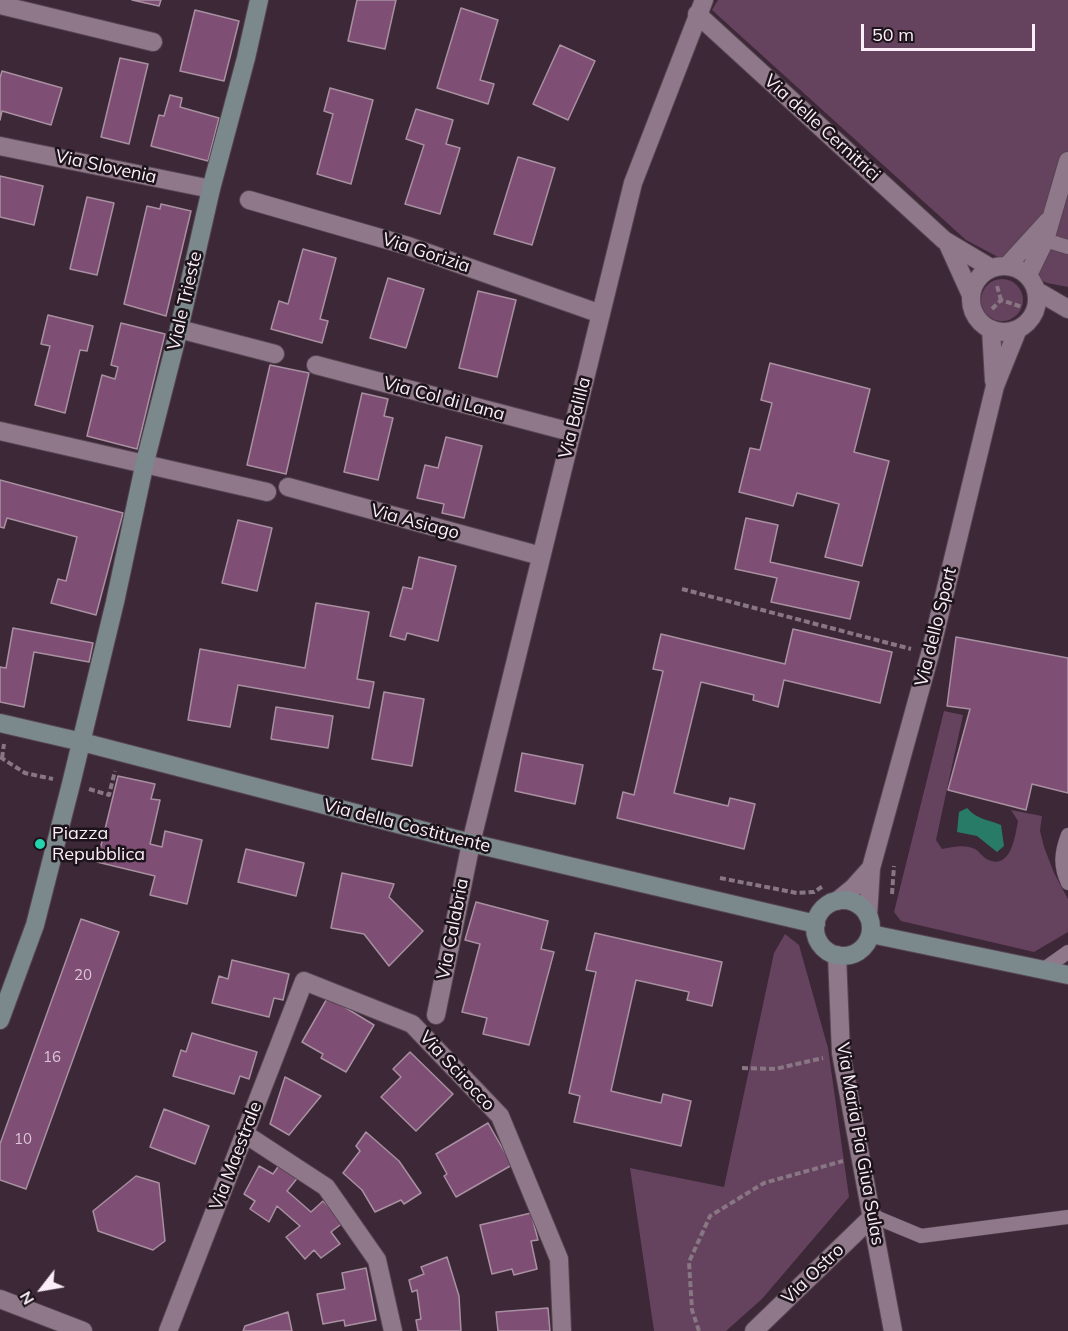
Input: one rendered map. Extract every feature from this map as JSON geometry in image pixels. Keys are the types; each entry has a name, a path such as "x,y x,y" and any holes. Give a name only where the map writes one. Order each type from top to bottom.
{"street":[{"name":"Viale Trieste","path":"82,742 145,462 259,0"},
{"path":"0,5 153,42"},
{"name":"Via delle Cernitrici","path":"700,7 947,242 998,271 1015,267 1032,283"},
{"name":"Via Balilla","path":"471,843 633,183 700,7"},
{"name":"Via Slovenia","path":"0,146 211,189"},
{"path":"989,321 1000,332 1018,329 1027,323 1028,310 1037,303 1032,283 1068,161"},
{"name":"Via Gorizia","path":"249,200 408,246 601,314"},
{"path":"972,295 978,279 998,271 1051,218"},
{"name":"Via delle Cernitrici","path":"947,242 972,295 976,315 982,323 989,321"},
{"path":"1032,283 1068,309"},
{"path":"1028,310 1068,316"},
{"name":"Via dello Sport","path":"989,321 995,386"},
{"path":"179,329 275,354"},
{"name":"Via dello Sport","path":"869,925 871,868 930,654 995,386 1018,329"},
{"name":"Via Col di Lana","path":"316,365 572,432"},
{"path":"0,431 145,462 267,492"},
{"name":"Via Asiago","path":"288,487 541,556"},
{"name":"Via della Costituente","path":"0,723 82,742 471,843 816,924"},
{"path":"0,1020 35,925 82,742"},
{"name":"Via Calabria","path":"436,1015 471,843"},
{"name":"Via dello Sport","path":"837,901 853,888 871,868"},
{"path":"846,900 863,908 869,925 868,942 854,954 837,955 828,952 817,938 816,924 821,911 837,901 846,900"},
{"path":"869,925 1068,975"},
{"name":"Via Maria Pia Giua Sulas","path":"837,955 841,1053 893,1331"},
{"name":"Via Maestrale","path":"168,1331 304,981"},
{"name":"Via Scirocco","path":"304,981 412,1024 500,1116 559,1259 562,1331"},
{"path":"245,1134 326,1187 377,1260 393,1331"},
{"name":"Via Ostro","path":"754,1331 873,1216"},
{"path":"0,1299 83,1331"}],"lane":[{"path":"1045,240 1068,247"},
{"path":"1068,836 1062,850 1062,866 1068,884"},
{"path":"1044,969 1068,952"},
{"path":"873,1216 921,1236 1068,1217"}],"path":[{"path":"989,321 1001,300 998,271"},
{"path":"1001,300 1028,310"},
{"path":"682,589 930,654"},
{"path":"877,849 895,855 892,902"},
{"path":"716,877 797,893 814,892 826,885"},
{"path":"742,1068 775,1070 841,1053"},
{"path":"699,1331 692,1310 689,1262 710,1216 764,1183 861,1156"}],"shaded area":[{"path":"718,0 1068,0 1068,287 1047,283 966,240 712,10"},
{"path":"1002,279 1017,285 1023,300 1017,315 1002,321 987,315 981,300 987,285"},
{"path":"944,711 963,715 936,840 942,849 958,846 971,847 985,858 1000,861 1010,852 1015,836 1018,821 1011,810 1042,816 1040,831 1044,847 1054,873 1068,899 1068,932 1034,952 901,921 894,912"},
{"path":"967,808 979,817 1001,825 1004,846 997,852 977,836 957,832 959,812"},
{"path":"785,934 799,945 828,1048 849,1197 762,1299 726,1331 654,1331 630,1168 724,1187 774,953"}],"building":[{"path":"132,0 161,0 159,6"},
{"path":"357,0 396,0 385,49 348,41"},
{"path":"461,8 498,20 480,80 494,84 488,104 437,88"},
{"path":"195,10 239,21 224,81 180,71"},
{"path":"560,45 595,61 568,120 533,104"},
{"path":"120,58 148,64 129,144 101,137"},
{"path":"2,71 62,88 51,125 2,111 0,120"},
{"path":"330,88 373,100 351,184 317,174 333,114 324,111"},
{"path":"170,95 182,98 180,107 219,118 208,161 151,146 159,115 164,116"},
{"path":"416,109 453,120 446,144 460,148 440,214 405,204 424,145 406,139"},
{"path":"518,157 555,168 532,245 494,234"},
{"path":"0,176 43,186 34,225 0,217"},
{"path":"87,197 114,203 97,275 70,269"},
{"path":"161,204 191,211 166,316 124,304 147,206 160,209"},
{"path":"303,249 336,258 320,319 328,321 322,343 271,329 279,301 288,304"},
{"path":"388,278 424,289 406,348 370,338"},
{"path":"478,291 516,300 497,377 459,368"},
{"path":"48,315 93,326 87,351 80,350 65,413 35,405 50,346 41,344"},
{"path":"121,323 165,334 137,449 87,436 102,375 115,379 118,367 111,365"},
{"path":"770,363 870,389 854,452 889,461 862,566 825,557 839,504 797,493 793,506 739,492 750,448 760,450 772,403 761,400"},
{"path":"270,365 309,373 286,474 247,465"},
{"path":"362,393 388,399 384,416 393,418 378,480 344,472"},
{"path":"446,437 482,446 464,518 442,513 444,504 417,498 425,465 438,468"},
{"path":"0,480 123,513 96,615 51,603 58,579 66,581 77,537 7,518 4,528 0,527"},
{"path":"746,518 778,525 770,562 859,582 850,619 771,602 777,578 735,569"},
{"path":"238,520 272,528 257,591 222,583"},
{"path":"419,557 456,566 438,641 407,633 405,640 390,636 403,587 412,589"},
{"path":"316,603 369,612 357,679 374,682 369,708 238,685 230,727 188,720 200,649 305,668"},
{"path":"13,628 93,643 89,662 34,652 24,707 0,702 0,667 6,668"},
{"path":"793,629 892,652 880,703 784,680 778,707 753,700 754,695 701,682 674,793 728,806 730,798 755,804 744,849 617,818 623,792 634,795 663,671 653,669 661,634 785,664"},
{"path":"956,637 1068,658 1068,793 1032,784 1026,810 948,790 970,709 947,706"},
{"path":"384,692 424,699 412,766 372,759"},
{"path":"276,707 333,716 328,748 271,739"},
{"path":"522,753 583,765 575,804 515,791"},
{"path":"118,776 155,784 151,799 160,800 150,844 162,847 165,831 202,840 187,904 150,895 155,876 97,862"},
{"path":"246,849 304,863 296,896 238,882"},
{"path":"342,873 394,884 389,897 423,931 389,966 364,934 331,928"},
{"path":"476,902 548,921 541,949 554,952 529,1045 483,1034 487,1018 462,1012 480,944 465,940"},
{"path":"81,919 119,932 26,1189 0,1180 0,1144"},
{"path":"595,933 722,962 712,1006 687,1000 689,992 636,980 611,1091 661,1103 663,1094 691,1101 681,1146 574,1122 580,1096 569,1093 596,972 586,970"},
{"path":"232,960 289,974 283,1000 274,998 269,1017 212,1003 219,976 228,979"},
{"path":"328,997 374,1025 346,1072 321,1058 323,1054 302,1042"},
{"path":"192,1033 257,1052 249,1079 240,1076 234,1094 173,1076 181,1050 186,1052"},
{"path":"410,1052 453,1094 416,1131 381,1097 401,1077 393,1069"},
{"path":"285,1077 321,1096 289,1135 270,1124"},
{"path":"164,1109 209,1126 195,1164 150,1147"},
{"path":"488,1123 512,1165 456,1197 444,1176 447,1174 436,1154"},
{"path":"366,1132 399,1161 421,1193 404,1204 401,1200 375,1212 362,1190 343,1173 360,1151 356,1146"},
{"path":"280,1164 299,1176 287,1191 311,1212 323,1201 344,1222 331,1232 340,1244 321,1258 314,1250 305,1259 286,1237 300,1226 277,1206 269,1222 250,1209 255,1201 244,1194 259,1166 273,1174"},
{"path":"136,1176 159,1183 165,1241 153,1250 98,1231 93,1211"},
{"path":"531,1213 538,1240 531,1241 537,1269 514,1275 512,1269 492,1274 480,1225"},
{"path":"447,1257 459,1296 461,1331 418,1331 416,1320 421,1319 417,1290 412,1292 409,1280 424,1274 421,1267"},
{"path":"366,1268 376,1320 345,1326 344,1320 323,1324 317,1294 345,1289 342,1273"},
{"path":"548,1308 550,1331 498,1331 496,1312"},
{"path":"288,1312 292,1331 243,1331 245,1326"}],"place":[{"name":"Piazza Repubblica","path":"40,844"}]}
